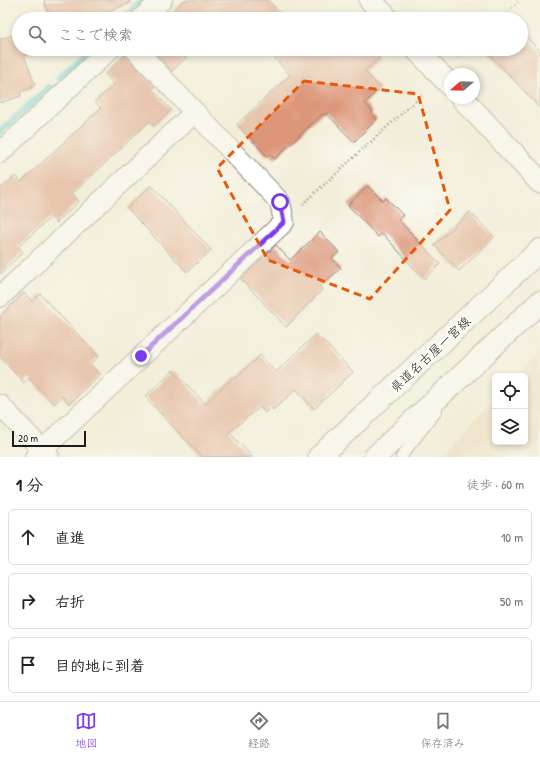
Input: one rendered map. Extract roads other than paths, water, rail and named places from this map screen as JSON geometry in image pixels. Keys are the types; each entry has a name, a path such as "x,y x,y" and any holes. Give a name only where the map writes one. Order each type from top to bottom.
{"main road":[{"path":"370,0 381,12"},
{"path":"423,56 444,79"},
{"path":"468,104 540,182"},
{"name":"県道名古屋一宮線","path":"319,457 540,250"},
{"path":"375,457 540,302"}],"street":[{"path":"149,12 162,0"},
{"path":"0,153 103,56"},
{"path":"0,405 42,455 284,222 280,202 142,56"},
{"path":"0,297 195,112"}],"lane":[{"path":"401,457 476,362"}],"waterway":[{"path":"130,12 143,0"},
{"path":"59,78 83,56"},
{"path":"0,132 49,87"}]}
